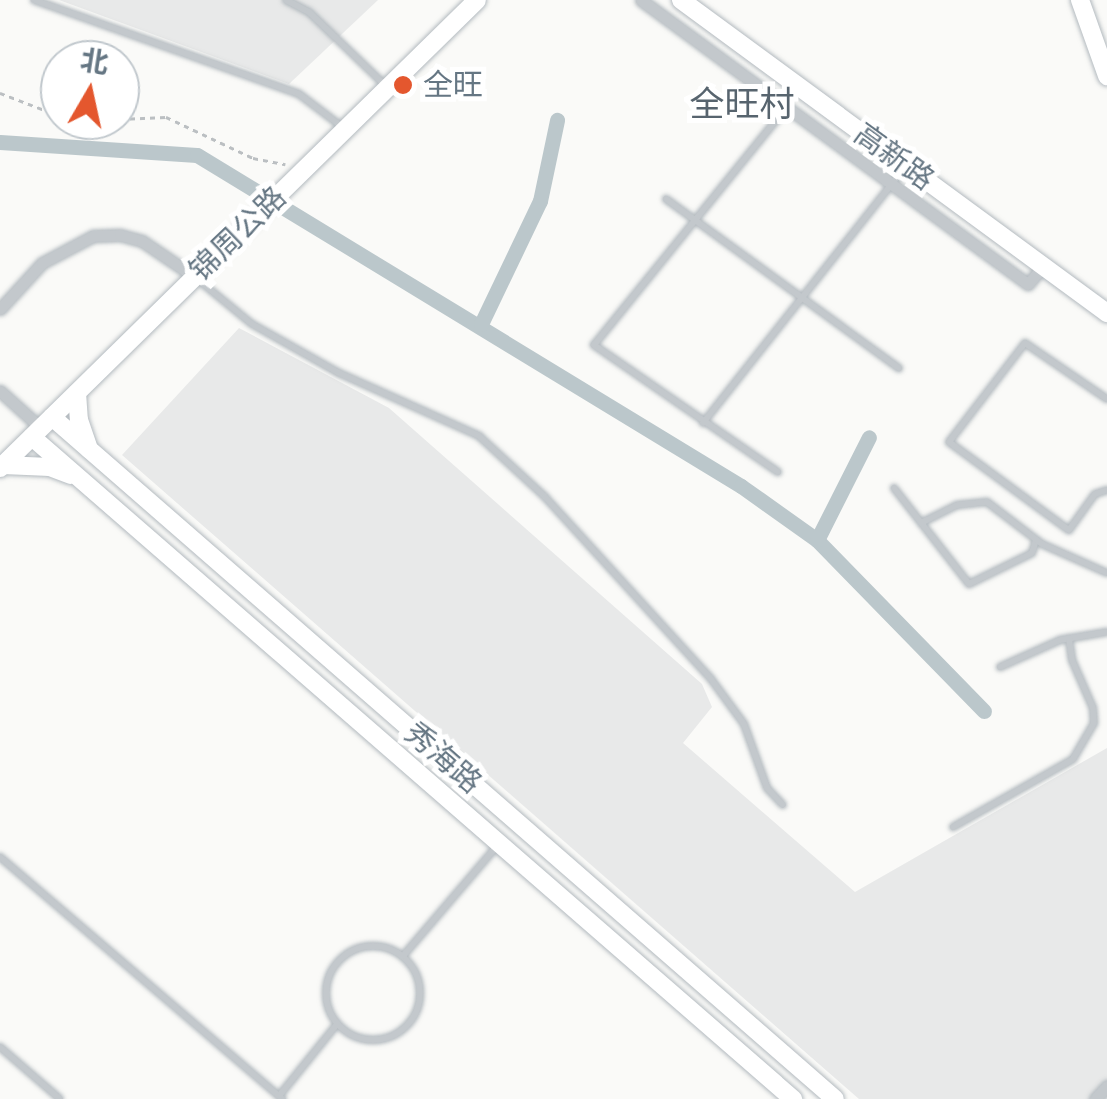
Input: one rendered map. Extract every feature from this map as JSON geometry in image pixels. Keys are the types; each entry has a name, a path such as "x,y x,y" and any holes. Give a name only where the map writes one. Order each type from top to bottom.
{"main road":[{"name":"高新路","path":"681,0 1107,314"},
{"path":"1080,0 1107,76"},
{"name":"锦周公路","path":"2,467 388,88 469,2"},
{"path":"77,393 79,420 91,454"},
{"name":"秀海路","path":"42,427 91,454 835,1099"},
{"name":"秀海路","path":"42,427 78,477 793,1099"},
{"path":"2,467 50,467 78,477"}],"street":[{"path":"641,0 1028,284 1042,266"},
{"path":"0,308 42,263 93,236 120,234 142,240 195,277"},
{"path":"0,392 42,427"},
{"path":"449,800 468,780"},
{"path":"1095,1099 1107,1086"}],"lane":[{"path":"34,0 299,94 346,129"},
{"path":"286,0 310,12 388,88"},
{"path":"778,472 594,345 785,108"},
{"path":"703,423 906,166"},
{"path":"666,200 899,368"},
{"path":"195,277 252,324 339,373 454,422 492,448 545,497 711,679 744,724 768,788 783,805"},
{"path":"1107,399 1024,343 949,442 1069,530 1094,494 1107,490"},
{"path":"894,488 969,584 1032,553 1036,540"},
{"path":"921,522 958,504 987,502 1036,540 1107,573"},
{"path":"1000,668 1070,638 1107,632"},
{"path":"953,827 1074,759 1094,724 1093,708 1072,660 1070,638"},
{"path":"403,956 499,843"},
{"path":"0,856 281,1098 338,1024"},
{"path":"359,948 389,948 403,956 419,982 416,1012 407,1025 380,1039 365,1039 338,1024 326,996 334,966 359,948"},
{"path":"0,1047 60,1099"}],"path":[{"path":"0,93 40,108"},
{"path":"140,118 166,117 252,158 301,172"}],"shaded area":[{"path":"59,0 378,0 289,84"},
{"path":"239,328 389,408 702,684 712,707 683,743 855,892 1107,748 1107,1099 859,1099 122,455"}],"waterway":[{"path":"481,324 540,201 557,120"},
{"path":"0,142 197,155 741,486 817,540 984,711"},
{"path":"817,540 869,437"}],"place":[{"name":"全旺","path":"403,85"}],"district":[{"name":"全旺村","path":"742,104"}]}
